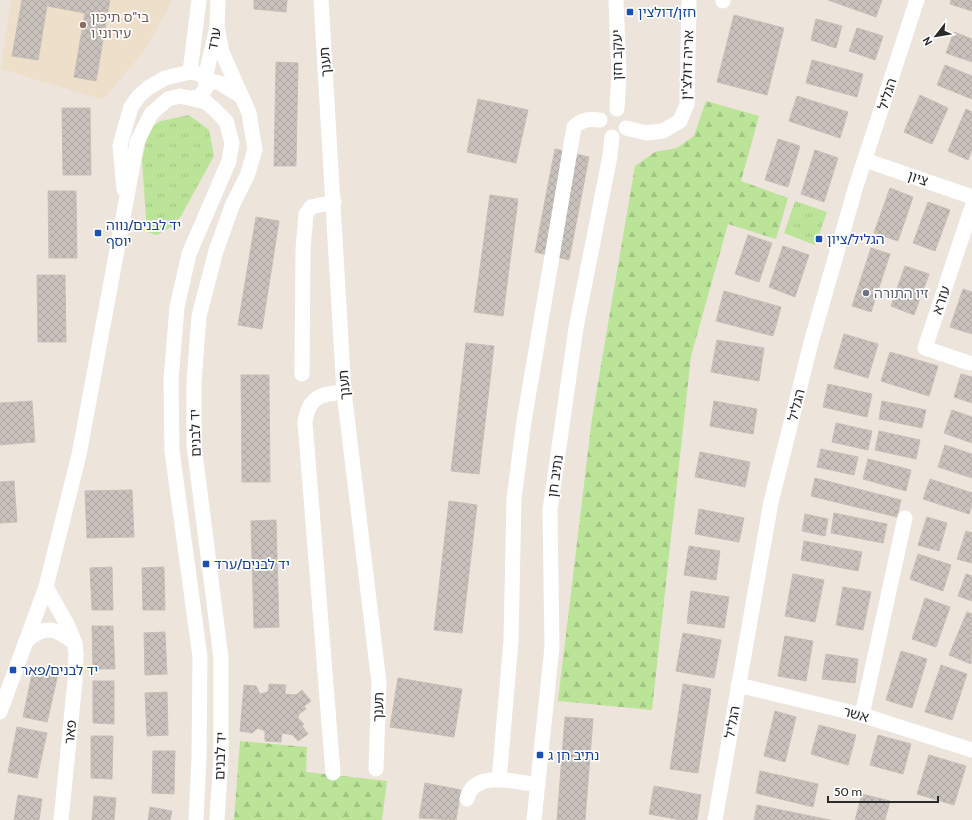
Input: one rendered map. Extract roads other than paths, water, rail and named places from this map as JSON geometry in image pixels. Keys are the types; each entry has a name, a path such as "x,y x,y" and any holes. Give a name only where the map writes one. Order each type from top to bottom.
{"street":[{"name":"ערד","path":"199,0 197,75 208,70 217,27 218,0"},
{"name":"תענך","path":"321,0 344,392 379,683 376,769"},
{"name":"יעקב חזן","path":"616,0 619,75 617,109"},
{"name":"אריה דולצ'ין","path":"626,128 646,133 663,131 680,121 687,104 689,0"},
{"name":"הגליל","path":"715,820 771,502 812,339 856,186 917,0"},
{"path":"217,27 222,52 241,96"},
{"name":"יד לבנים","path":"126,204 120,145 131,107 139,96 157,82 172,75 197,75 220,83 241,96 249,113 255,150 247,176 232,206 216,251 204,294 199,316 194,382 194,445 221,658 221,756 217,820"},
{"path":"197,75 207,86 204,94 196,98 190,97 182,91 180,83 197,75"},
{"name":"יד לבנים","path":"0,712 46,587 78,455 137,142 142,128 151,114 168,99 180,96 190,97 206,102 226,121 232,143 229,162 189,254 177,308 171,380 172,451 200,657 199,759 196,820"},
{"path":"617,109 625,114 628,124 620,135 612,137 603,132 599,124 604,112 617,109"},
{"path":"499,780 511,641 514,499 524,421 574,127 579,122 588,119 600,120"},
{"name":"נתיב חן","path":"534,820 552,647 550,510 576,328 610,156 612,137"},
{"name":"ציון","path":"865,160 972,197"},
{"path":"302,374 303,249 306,214 312,207 334,202"},
{"name":"עזרא","path":"969,363 925,348 972,207"},
{"path":"333,773 306,422 309,406 319,396 344,392"},
{"path":"862,716 905,518"},
{"name":"פאר","path":"46,587 62,614 75,643 76,654 75,681 61,820"},
{"path":"26,641 44,629 54,629 75,643"},
{"name":"אשר","path":"738,685 862,716 972,750"},
{"path":"467,799 469,793 477,784 487,780 538,785"}],"place":[{"name":"חזן/דולצין","path":"630,12"},
{"name":"בי\"ס תיכון עירוני ו","path":"83,25"},
{"name":"יד לבנים/נווה יוסף","path":"98,233"},
{"name":"הגליל/ציון","path":"819,239"},
{"name":"זיו התורה","path":"866,293"},
{"name":"יד לבנים/ערד","path":"206,564"},
{"name":"יד לבנים/פאר","path":"13,670"},
{"name":"נתיב חן ג","path":"540,755"}]}
